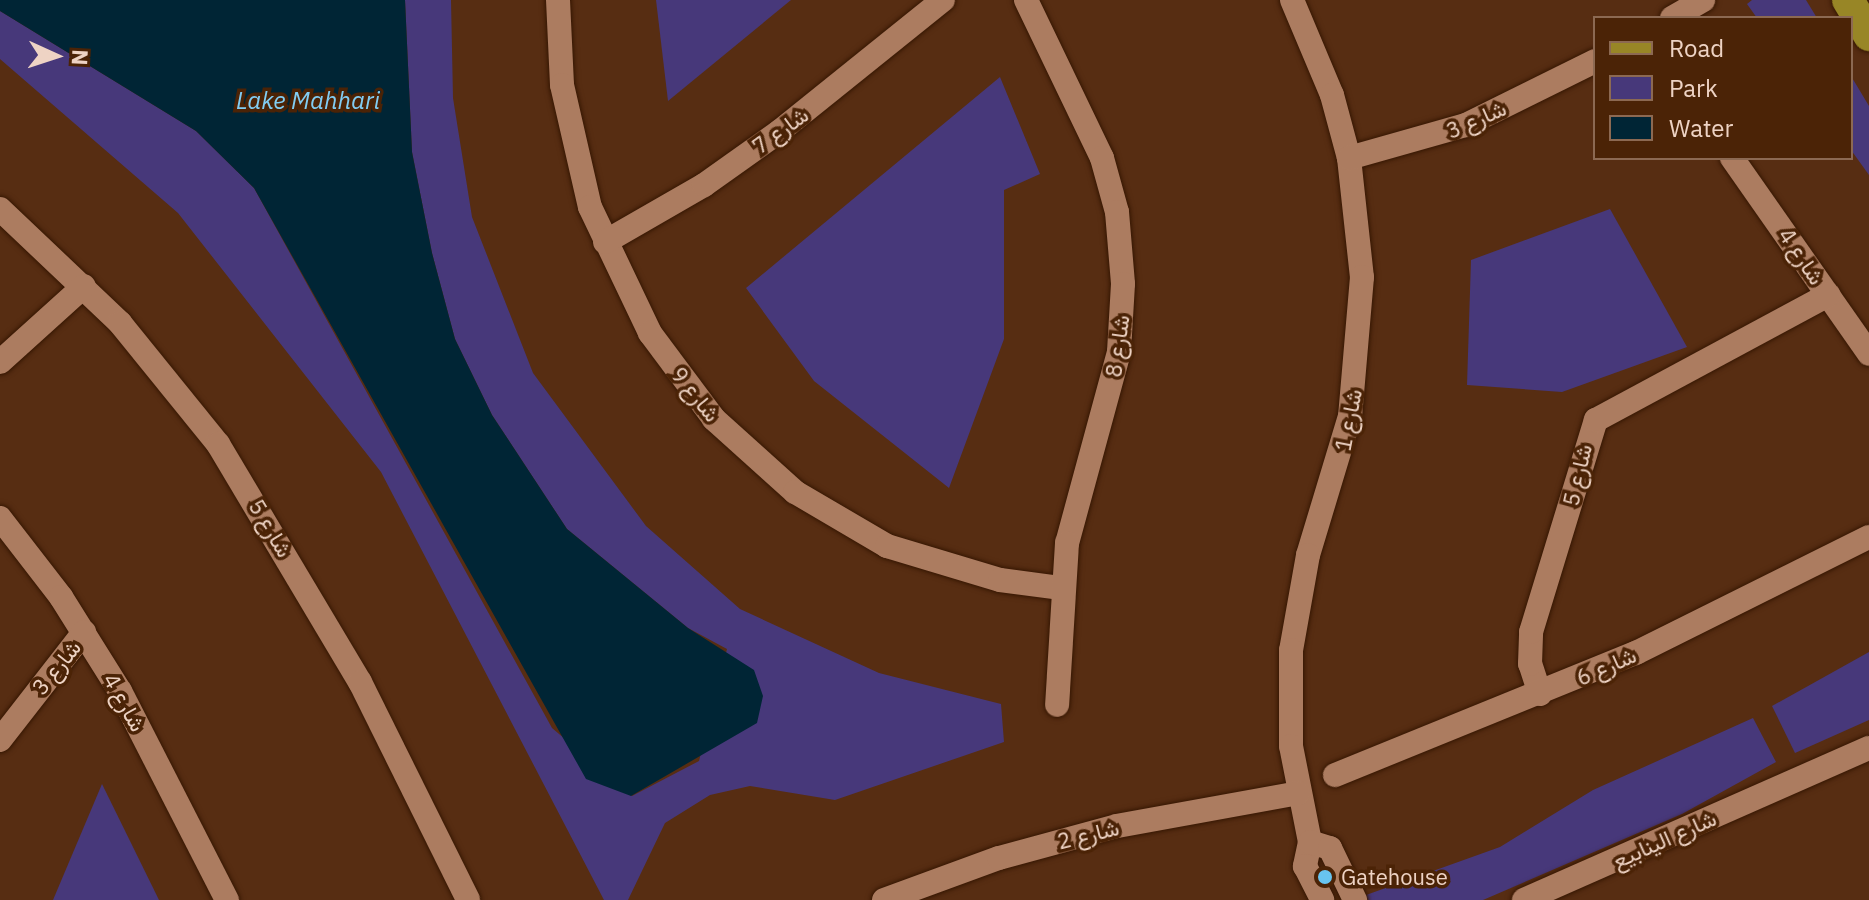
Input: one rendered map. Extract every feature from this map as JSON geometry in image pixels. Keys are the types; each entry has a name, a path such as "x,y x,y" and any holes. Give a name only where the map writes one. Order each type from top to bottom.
{"main road":[{"path":"1848,0 1869,35"}],"street":[{"name":"شارع 9","path":"558,0 573,145 605,242 638,311 680,376 714,419 795,492 887,546 1000,580 1061,588"},
{"name":"شارع 7","path":"605,242 716,176 846,82 943,0"},
{"name":"شارع 8","path":"1026,0 1102,158 1117,212 1123,284 1119,352 1076,497 1061,588 1057,705"},
{"name":"شارع 1","path":"1292,0 1332,95 1349,158 1359,217 1360,337 1350,416 1308,555 1292,638 1288,698 1298,793 1310,842 1305,866 1322,900"},
{"path":"1675,16 1703,0"},
{"name":"شارع 3","path":"1349,158 1466,125 1593,62"},
{"name":"شارع 4","path":"1733,160 1869,354"},
{"name":"شارع 5","path":"0,209 84,286 188,402 247,488 360,682 468,900"},
{"path":"0,362 84,286"},
{"name":"شارع 5","path":"1540,694 1530,664 1531,632 1596,420 1828,295"},
{"name":"شارع 4","path":"0,518 84,632 227,900"},
{"name":"شارع 6","path":"1335,775 1540,694 1869,537"},
{"name":"شارع 3","path":"0,740 84,632"},
{"name":"شارع الينابيع","path":"1803,776 1869,735"},
{"name":"شارع الينابيع","path":"1524,900 1869,748"},
{"name":"شارع 2","path":"884,900 999,858 1117,826 1298,793"},
{"path":"1310,842 1330,848 1355,900"}],"green space":[{"path":"405,0 451,0 453,98 472,217 533,373 646,526 740,609 879,673 1001,704 1004,742 835,800 750,786 710,795 665,823 628,900 604,900 381,472 178,213 0,59 0,11 196,131 254,188 552,728 632,796 699,761 727,649 688,628 567,529 492,415 455,339 432,253 412,152"},
{"path":"656,0 791,0 668,101"},
{"path":"1752,0 1806,0 1816,16 1756,16 1747,4"},
{"path":"1000,77 1040,174 1004,190 1004,339 949,488 814,381 746,288"},
{"path":"1853,79 1869,106 1869,175 1853,153"},
{"path":"1610,209 1687,347 1562,392 1467,385 1471,260"},
{"path":"1869,652 1869,720 1795,753 1772,706"},
{"path":"1753,718 1776,762 1682,814 1483,900 1368,900 1366,895 1500,847 1593,790"},
{"path":"102,784 159,900 53,900"}],"water":[{"name":"Lake Mahhari","path":"0,0 405,0 412,152 432,253 455,339 492,415 567,529 688,628 754,670 763,696 757,723 631,796 586,779 254,188 196,131 0,11"}],"place":[{"name":"Gatehouse","path":"1325,877"}]}
